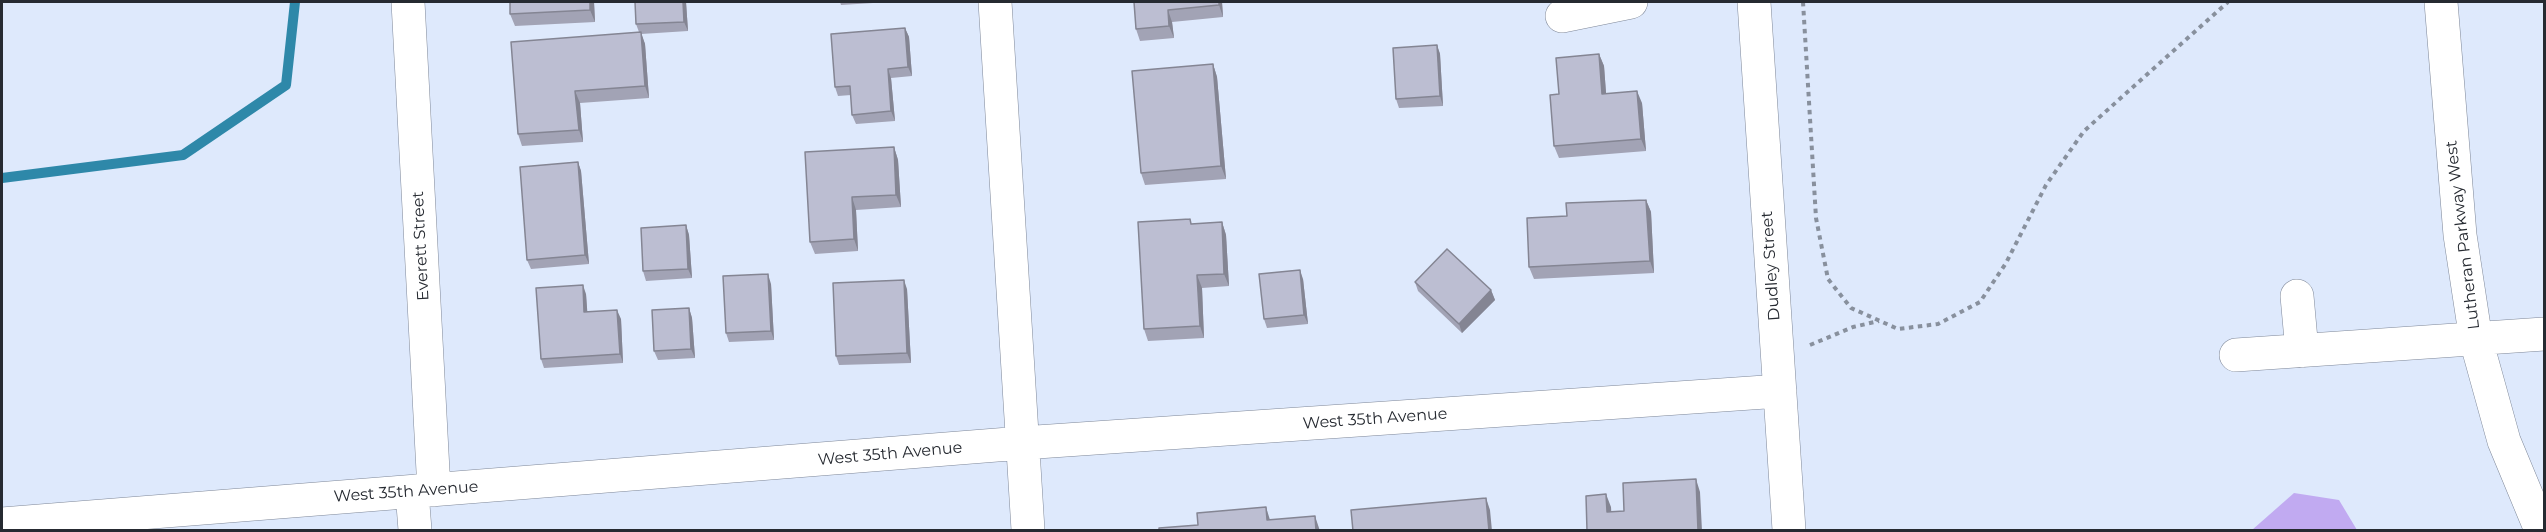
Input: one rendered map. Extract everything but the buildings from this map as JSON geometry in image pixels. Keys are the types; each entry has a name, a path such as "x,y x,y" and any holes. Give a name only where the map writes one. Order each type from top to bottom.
{"street":[{"name":"Everett Street","path":"408,2 423,491 415,531"},
{"path":"995,2 1028,531"},
{"path":"1562,16 1631,2"},
{"name":"Dudley Street","path":"1754,2 1789,531"},
{"name":"Lutheran Parkway West","path":"2441,2 2459,225 2476,340 2501,431 2541,531"},
{"path":"2297,296 2302,351"},
{"path":"2236,355 2544,334"},
{"name":"West 35th Avenue","path":"2,524 1022,443 1780,391"}],"path":[{"path":"1803,2 1816,218 1828,279 1851,308 1898,329 1938,324 1980,302 2006,263 2046,185 2084,131 2228,2"},
{"path":"1778,358 1853,327 1880,321"}],"shaded area":[{"path":"2294,493 2339,500 2357,530 2252,530"}],"waterway":[{"path":"2,178 183,155 286,85 295,2"}]}
